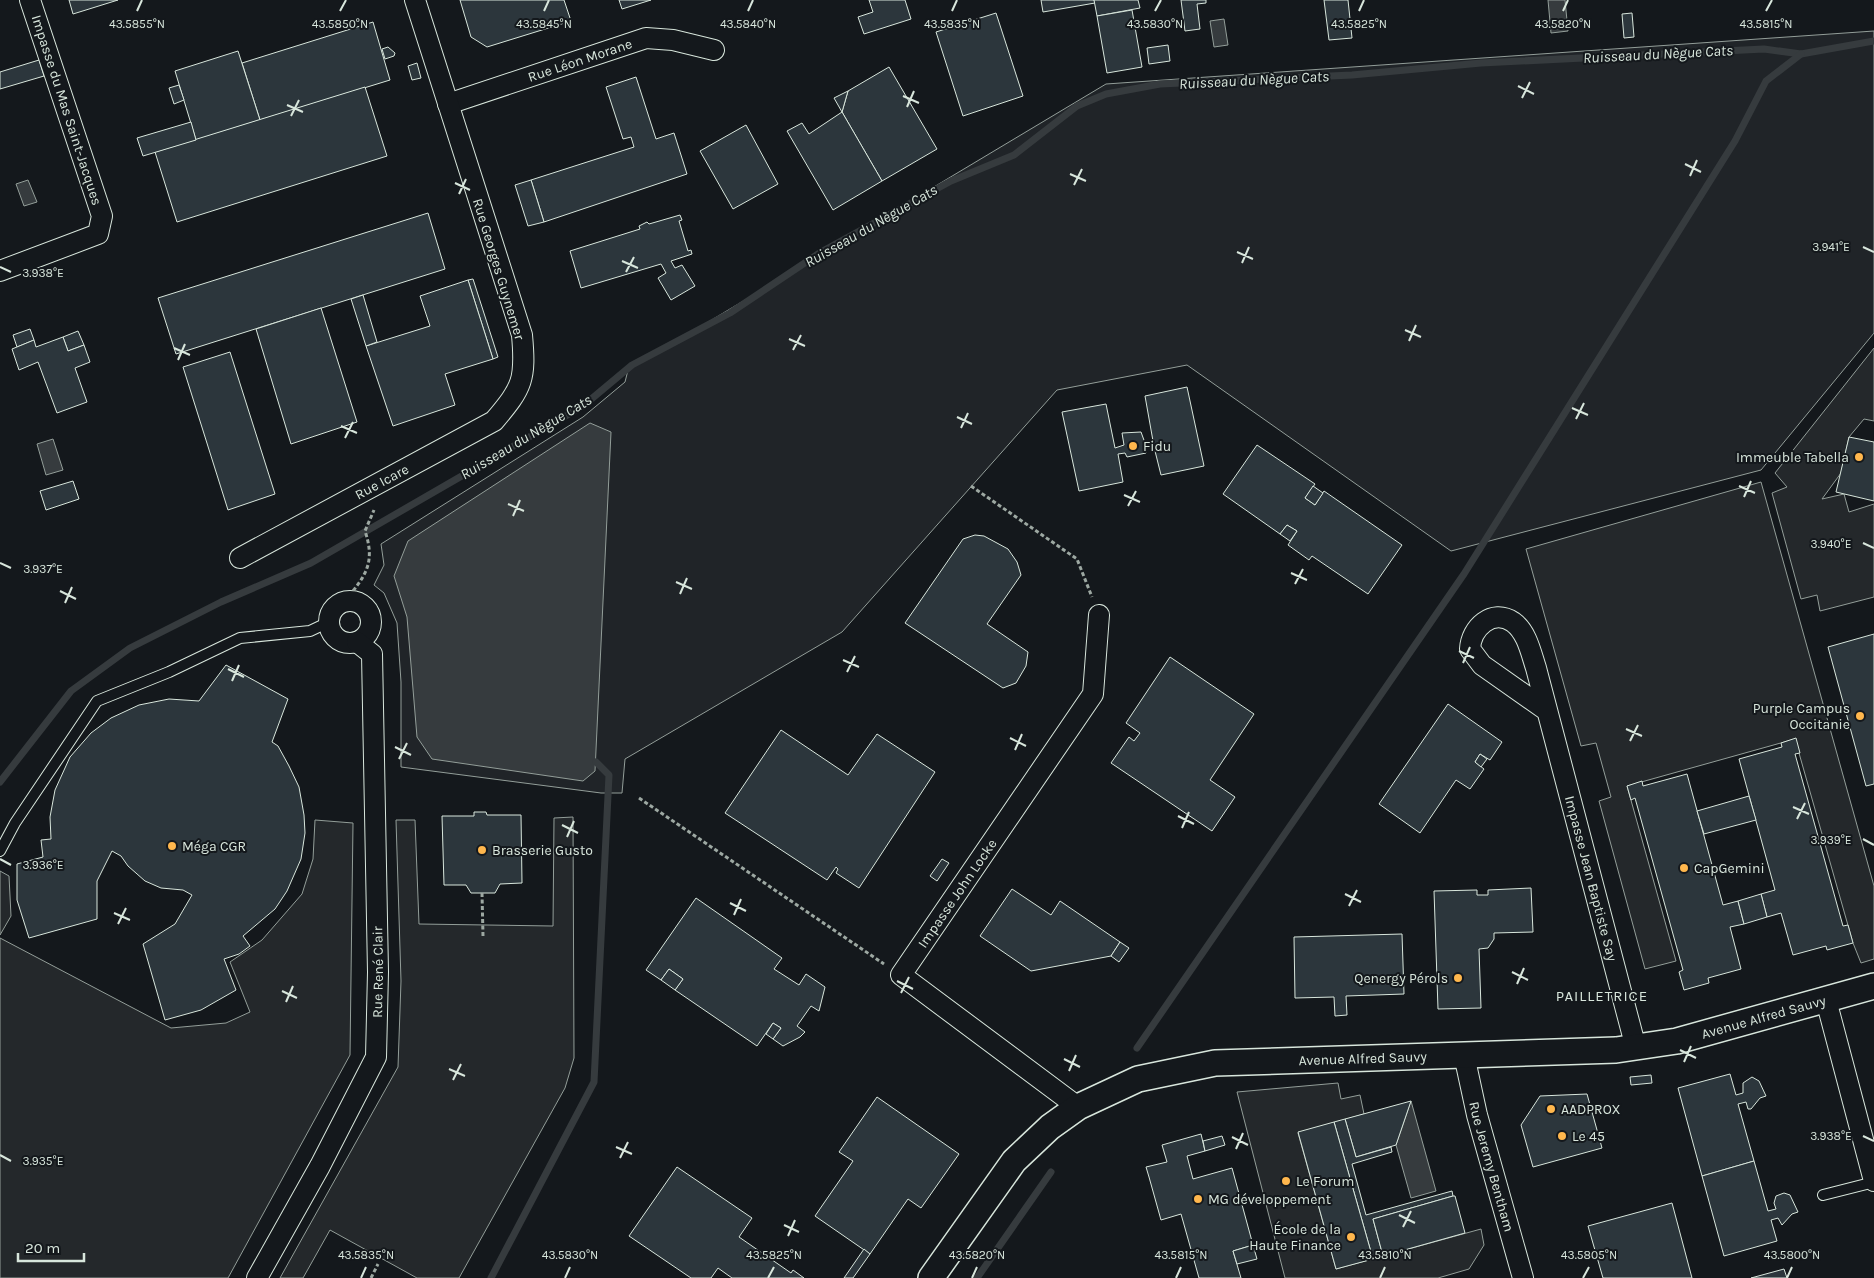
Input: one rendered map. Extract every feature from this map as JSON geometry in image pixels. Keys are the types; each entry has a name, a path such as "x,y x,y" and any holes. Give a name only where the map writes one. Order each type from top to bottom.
{"street":[{"name":"Impasse du Mas Saint-Jacques","path":"0,271 98,234 102,216 30,0"},
{"name":"Rue Georges Guynemer","path":"415,0 522,335 525,368 515,396"},
{"name":"Rue Léon Morane","path":"448,104 646,38 673,40 714,50"},
{"name":"Rue Icare","path":"240,558 494,421 515,396"},
{"path":"345,602 359,603 369,612 371,619 368,633 358,642 344,642 338,639 330,629 329,622 334,609 345,602"},
{"name":"Impasse John Locke","path":"901,976 1093,694 1099,615"},
{"name":"Impasse Jean Baptiste Say","path":"1546,710 1482,665 1470,649 1471,639 1476,628 1484,622 1497,618 1513,622 1524,635 1546,710 1629,1016 1636,1048"},
{"name":"Rue René Clair","path":"256,1278 320,1166 376,1057 378,972 372,654 358,642"},
{"path":"901,976 1078,1108"},
{"name":"Avenue Alfred Sauvy","path":"931,1278 1014,1161 1050,1127 1078,1108 1138,1079 1215,1063 1464,1056 1636,1048 1677,1040 1874,986"},
{"path":"1826,1000 1874,1181"},
{"name":"Rue Jeremy Bentham","path":"1464,1056 1476,1115 1523,1278"}],"lane":[{"path":"0,851 15,823 97,701 168,672 240,638 310,631 329,622"},
{"path":"1823,1195 1874,1181"}],"path":[{"path":"345,602 367,573 370,547 365,531 387,478"},
{"path":"971,486 1076,559 1099,615"},
{"path":"639,798 901,976"},
{"path":"482,893 483,936"},
{"path":"371,1278 378,1264"}],"shaded area":[{"path":"1548,0 1565,0 1568,31 1551,33"},
{"path":"1224,19 1228,45 1214,47 1210,21"},
{"path":"1874,31 1874,333 1761,470 1451,551 1187,365 1057,390 842,632 625,759 622,793 601,793 401,767 401,682 397,623 384,593 374,585 384,565 381,544 583,417 625,382 628,370 1106,84"},
{"path":"28,180 37,202 24,206 16,184"},
{"path":"1874,348 1874,421 1864,419 1849,437 1841,473 1822,499 1844,494 1849,512 1874,504 1874,597 1820,611 1817,595 1801,599 1772,493 1787,487 1775,473"},
{"path":"590,423 611,432 595,771 583,781 432,759 417,737 407,617 394,576 408,541"},
{"path":"53,439 63,470 46,475 37,444"},
{"path":"1761,482 1874,886 1874,959 1861,963 1853,943 1795,739 1627,786 1676,961 1645,969 1599,801 1611,797 1596,743 1581,746 1526,549"},
{"path":"573,817 574,1058 565,1088 459,1278 417,1278 330,1230 303,1278 280,1278 398,1067 401,981 396,820 415,820 419,924 553,926 554,818"},
{"path":"315,820 353,823 350,1055 228,1278 0,1278 0,938 171,1028 226,1023 250,1012 230,962 262,940 302,894 313,859"},
{"path":"0,871 9,876 11,916 0,935"},
{"name":"Le Forum","path":"1338,1083 1341,1099 1360,1095 1364,1114 1298,1133 1336,1269 1481,1229 1484,1245 1469,1269 1438,1278 1285,1278 1237,1092"},
{"path":"1411,1101 1436,1191 1411,1198 1396,1145"}],"building":[{"path":"69,0 118,0 73,14"},
{"path":"460,0 564,0 571,21 487,47 471,37"},
{"path":"619,0 651,0 622,9"},
{"path":"869,0 905,0 911,19 864,34 858,17 873,12"},
{"path":"1041,0 1094,0 1095,3 1043,12"},
{"path":"1094,0 1138,0 1140,8 1097,16"},
{"path":"1181,0 1206,0 1206,3 1197,4 1200,29 1185,31"},
{"path":"1324,0 1348,0 1352,38 1329,40"},
{"path":"1132,10 1142,67 1107,73 1097,16"},
{"path":"996,13 1023,96 963,116 936,32"},
{"path":"1632,13 1634,37 1624,38 1622,14"},
{"path":"373,22 390,80 260,120 242,63"},
{"path":"1168,45 1170,61 1149,64 1147,48"},
{"path":"388,47 395,53 394,56 385,59 382,49"},
{"path":"238,51 260,120 196,140 175,71"},
{"path":"39,60 44,76 0,89 0,72"},
{"path":"417,63 421,78 412,80 408,66"},
{"path":"889,67 937,149 882,181 842,112 848,91"},
{"path":"636,77 656,139 674,133 687,174 544,222 531,180 634,147 631,137 623,139 606,87"},
{"path":"179,85 184,100 174,104 169,88"},
{"path":"365,87 387,156 177,222 155,152"},
{"path":"848,91 842,112 834,98"},
{"path":"842,112 882,181 833,210 787,131 802,123 809,134"},
{"path":"191,122 196,140 143,156 137,138"},
{"path":"746,125 778,184 733,209 700,151"},
{"path":"531,180 544,222 528,226 515,185"},
{"path":"428,213 445,269 176,354 158,298"},
{"path":"680,215 682,220 679,221 688,251 691,250 692,254 671,261 675,268 682,265 695,286 671,300 658,278 666,273 661,264 581,288 570,251 640,229 639,226 647,222 649,224"},
{"path":"473,279 498,357 493,359 468,280"},
{"path":"468,280 493,359 445,374 455,405 393,426 366,346 430,326 420,296"},
{"path":"363,295 377,342 366,346 351,299"},
{"path":"321,308 357,422 291,444 256,329"},
{"path":"30,329 34,340 17,347 13,335"},
{"path":"78,331 84,345 68,351 63,337"},
{"path":"63,337 68,351 84,345 90,362 75,368 87,402 57,413 38,362 19,370 12,349 34,340 36,347"},
{"path":"230,352 275,494 228,510 183,367"},
{"path":"1187,387 1204,466 1161,475 1154,447 1145,449 1146,453 1127,457 1125,453 1118,454 1123,482 1079,491 1062,412 1106,404 1115,448 1124,445 1122,433 1141,432 1145,443 1153,441 1145,396"},
{"name":"Immeuble Tabella","path":"1849,437 1874,442 1874,501 1836,492"},
{"path":"1257,445 1315,484 1305,498 1315,505 1324,491 1402,545 1368,594 1312,556 1309,560 1288,545 1297,531 1287,525 1280,534 1223,494"},
{"path":"73,481 79,499 46,510 40,491"},
{"path":"1313,486 1323,493 1315,505 1305,498"},
{"path":"1287,525 1297,531 1290,541 1280,534"},
{"path":"975,535 984,536 1008,549 1017,562 1021,575 987,624 1028,652 1026,666 1016,683 1003,688 905,623 963,539"},
{"name":"Purple Campus Occitanie","path":"1874,634 1874,784 1866,786 1828,647"},
{"path":"1170,657 1254,714 1210,780 1235,797 1212,831 1111,763 1129,737 1134,741 1140,733 1126,723"},
{"name":"Méga CGR","path":"226,665 288,699 272,742 278,746 299,787 305,833 301,859 287,891 275,909 243,936 250,946 239,954 224,959 236,990 201,1010 165,1020 143,944 175,924 192,895 183,890 161,888 145,881 128,866 121,856 112,851 97,881 97,919 29,938 17,900 17,864 43,857 41,840 51,839 50,817 55,790 70,757 91,733 111,718 139,705 169,699 199,701"},
{"path":"1448,704 1502,742 1490,760 1480,754 1475,762 1484,769 1470,789 1456,780 1420,833 1379,804"},
{"path":"781,730 848,775 877,734 935,772 859,888 836,873 838,869 836,867 827,880 725,813"},
{"path":"1796,738 1800,753 1795,754 1843,926 1848,925 1853,943 1827,950 1826,946 1793,955 1781,913 1767,917 1761,894 1775,890 1739,759 1782,747 1781,743"},
{"path":"1480,754 1487,759 1481,767 1475,762"},
{"name":"CapGemini","path":"1687,774 1723,905 1738,901 1744,924 1730,927 1741,969 1708,978 1709,983 1684,990 1679,972 1683,970 1635,798 1631,800 1627,786 1642,781 1643,786"},
{"path":"1749,796 1756,820 1704,834 1697,811"},
{"name":"Brasserie Gusto","path":"474,812 486,812 487,815 521,815 522,883 500,884 495,893 471,893 466,885 444,885 442,816 474,816"},
{"path":"942,859 949,863 937,881 930,876"},
{"name":"Qenergy Pérols","path":"1531,888 1533,932 1494,933 1494,939 1488,948 1479,949 1481,1008 1438,1009 1434,891 1477,890 1477,895 1488,895 1488,890"},
{"path":"1012,889 1051,915 1060,901 1120,942 1111,956 1031,971 980,936"},
{"path":"1761,894 1767,917 1744,924 1738,901"},
{"path":"696,898 782,958 774,969 799,985 806,974 825,987 819,1011 811,1006 797,1026 805,1032 800,1037 783,1046 773,1039 781,1028 773,1023 757,1046 675,990 683,979 669,969 661,980 646,970"},
{"path":"1402,934 1404,994 1346,996 1347,1015 1335,1016 1334,997 1295,998 1294,937"},
{"path":"1120,942 1129,948 1119,962 1111,956"},
{"path":"669,969 683,979 675,990 661,980"},
{"path":"773,1023 781,1028 773,1039 766,1034"},
{"path":"1730,1074 1736,1095 1743,1093 1743,1083 1752,1077 1759,1081 1766,1096 1760,1098 1751,1109 1748,1109 1746,1102 1738,1104 1754,1161 1702,1176 1678,1088"},
{"path":"1651,1075 1652,1083 1631,1085 1630,1077"},
{"name":"Le 45","path":"1587,1094 1602,1148 1533,1167 1521,1125 1540,1096"},
{"path":"877,1097 959,1154 921,1208 908,1199 870,1254 815,1216 853,1161 839,1152"},
{"path":"1411,1101 1396,1145 1356,1157 1345,1119"},
{"path":"1345,1119 1356,1157 1391,1147 1392,1152 1352,1164 1366,1215 1452,1191 1453,1196 1373,1219 1383,1256 1373,1259 1334,1122"},
{"path":"1334,1122 1373,1259 1336,1269 1298,1132"},
{"name":"MG développement","path":"1201,1134 1205,1151 1187,1156 1193,1179 1232,1168 1253,1245 1233,1251 1241,1278 1199,1278 1181,1214 1161,1220 1146,1167 1167,1162 1162,1145"},
{"path":"1222,1136 1225,1145 1205,1151 1203,1141"},
{"path":"1754,1161 1768,1211 1776,1209 1774,1203 1776,1196 1784,1193 1790,1195 1798,1212 1792,1214 1782,1225 1778,1218 1771,1220 1777,1241 1724,1256 1702,1176"},
{"path":"677,1167 752,1218 739,1237 791,1273 793,1270 804,1278 732,1278 718,1268 711,1278 691,1278 629,1236"},
{"path":"1455,1196 1465,1233 1383,1256 1373,1219"},
{"path":"1672,1203 1692,1278 1603,1278 1588,1226"},
{"path":"1253,1245 1257,1259 1237,1264 1233,1251"},
{"path":"864,1249 870,1254 853,1278 844,1278"},
{"path":"1784,1269 1787,1278 1751,1278"}],"waterway":[{"name":"Ruisseau du Nègue Cats","path":"0,782 71,691 130,648 221,602 311,563 583,406 632,365 730,313 821,252 951,181 1014,155 1077,106 1106,94 1160,84 1352,75 1481,63 1764,49 1801,54 1874,41"},
{"path":"1137,1048 1464,574 1735,141 1766,81 1801,54"},
{"path":"491,1278 594,1082 609,775 596,762"},
{"path":"977,1278 1051,1172"}],"place":[{"name":"Fidu","path":"1133,446"},
{"name":"Immeuble Tabella","path":"1859,457"},
{"name":"Purple Campus Occitanie","path":"1860,716"},
{"name":"Méga CGR","path":"172,846"},
{"name":"Brasserie Gusto","path":"482,850"},
{"name":"CapGemini","path":"1684,868"},
{"name":"Qenergy Pérols","path":"1458,978"},
{"name":"AADPROX","path":"1551,1109"},
{"name":"Le 45","path":"1562,1136"},
{"name":"Le Forum","path":"1286,1181"},
{"name":"MG développement","path":"1198,1199"},
{"name":"École de la Haute Finance","path":"1351,1237"}],"district":[{"name":"PAILLETRICE","path":"1602,996"}]}
